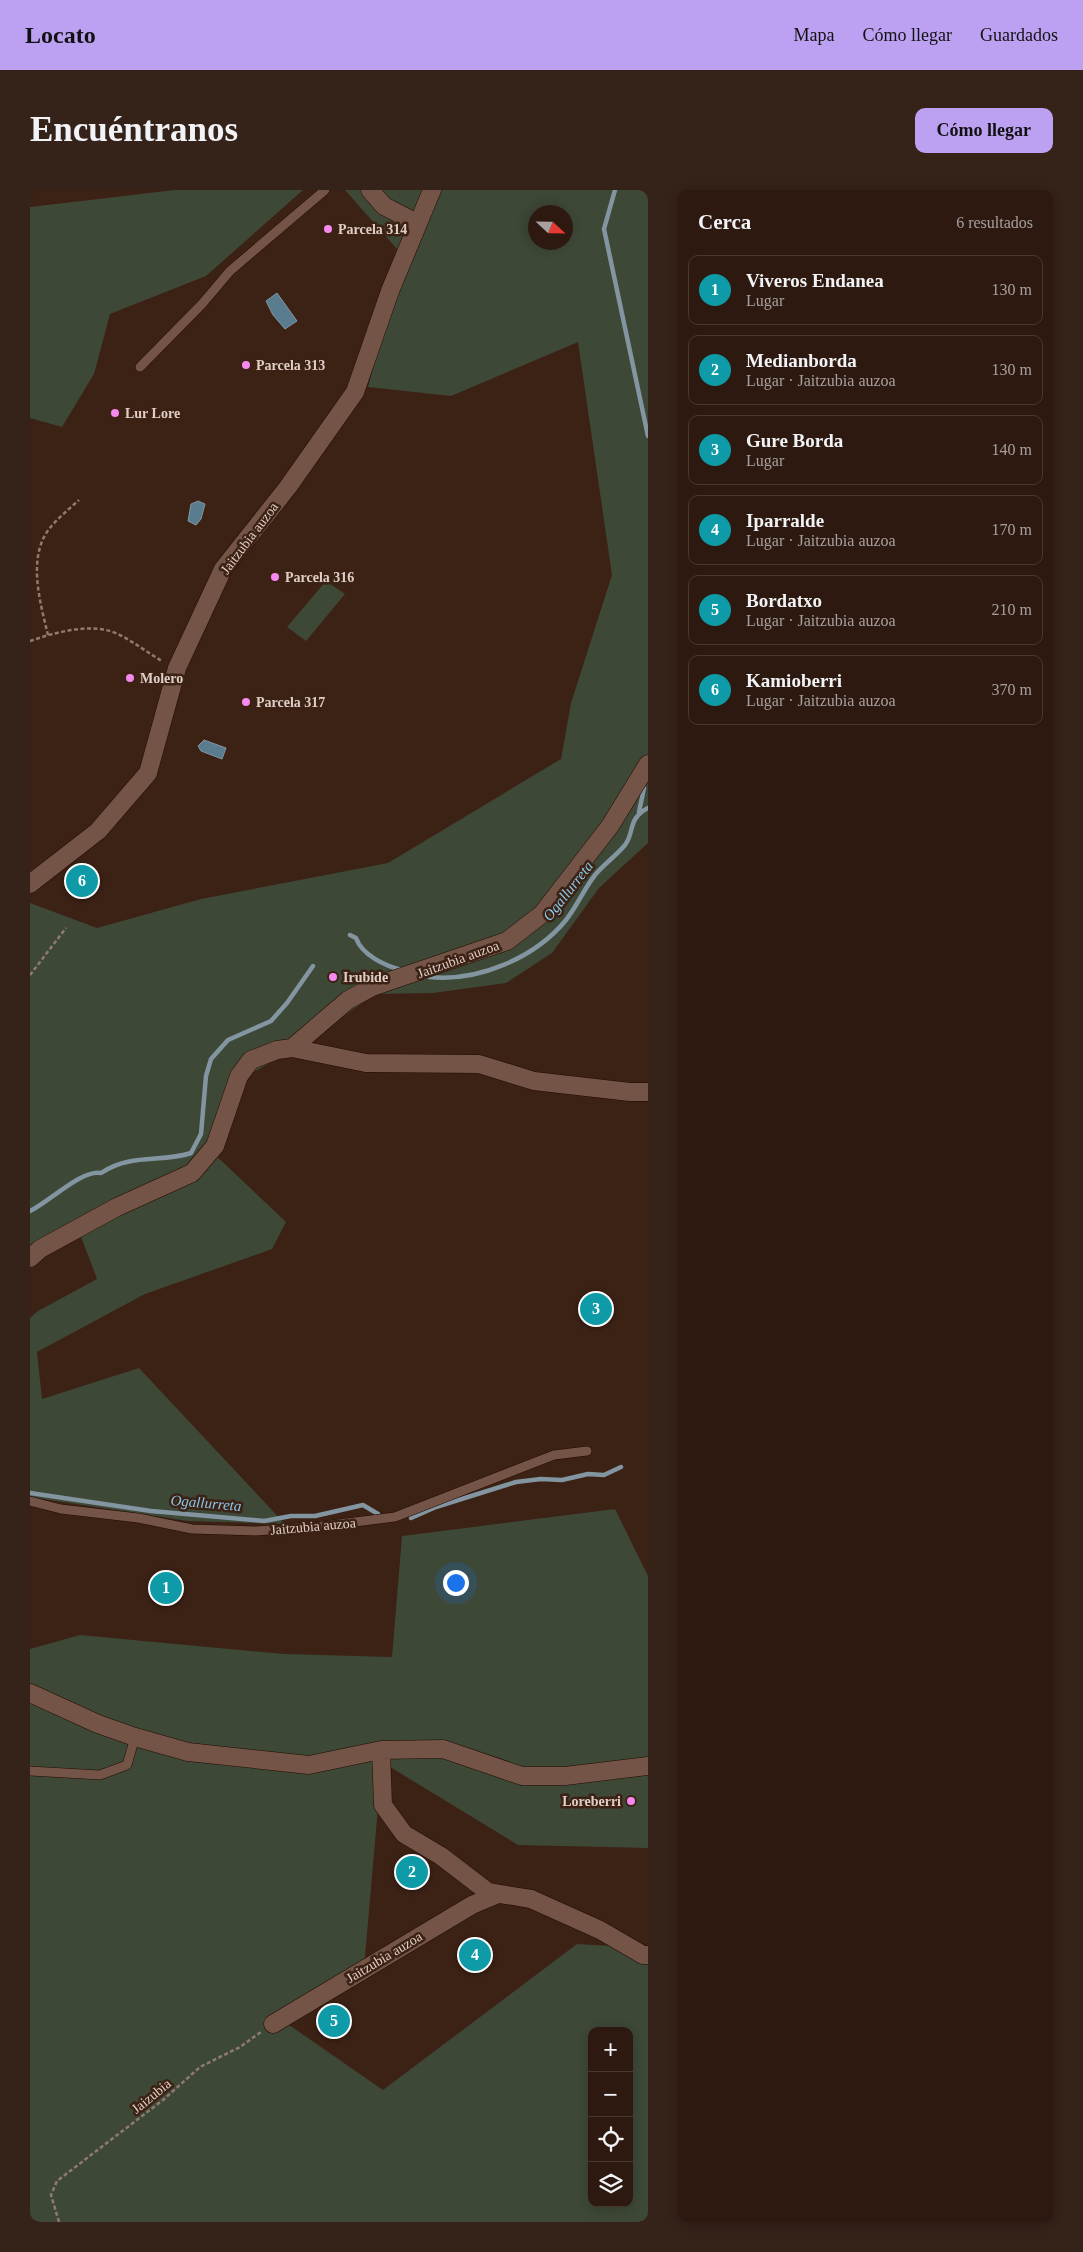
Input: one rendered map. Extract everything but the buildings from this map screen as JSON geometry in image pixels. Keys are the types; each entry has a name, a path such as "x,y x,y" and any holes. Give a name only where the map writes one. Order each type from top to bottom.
{"street":[{"path":"370,190 384,206 418,223"},
{"name":"Jaitzubia auzoa","path":"30,884 98,831 148,773 177,668 223,569 288,487 355,392 390,291 432,190"},
{"name":"Jaitzubia auzoa","path":"292,1048 348,1000 372,987 507,941 542,914 610,826 648,764"},
{"name":"Jaitzubia auzoa","path":"30,1258 40,1250 117,1207 192,1173 215,1146 238,1076 252,1060 278,1050 292,1048 366,1063 479,1064 534,1081 639,1092"},
{"path":"30,1694 98,1724 188,1752 308,1765 381,1750 443,1750 522,1776 565,1776 648,1766"},
{"path":"381,1750 383,1804 404,1834 440,1856 488,1892 531,1900 600,1930 643,1955 648,1955"},
{"name":"Jaitzubia auzoa","path":"273,2024 472,1904 498,1894"}],"lane":[{"path":"140,367 202,304 230,271 325,190"},
{"path":"639,1092 648,1101"},
{"name":"Jaitzubia auzoa","path":"30,1502 61,1509 138,1518 192,1528 256,1531 323,1526 395,1517 554,1455 587,1451"},
{"path":"30,1771 100,1775 126,1765 135,1737"}],"path":[{"path":"48,635 41,605 37,568 43,539 60,516 79,500"},
{"path":"30,641 48,635 90,628 117,634 177,668"},
{"path":"30,974 66,928"},
{"name":"Jaizubia","path":"59,2222 51,2195 57,2181 163,2100 200,2067 229,2050 240,2047 273,2024"}],"green space":[{"path":"175,190 303,190 206,276 110,314 94,374 62,427 30,418 30,207"},
{"path":"345,190 648,190 648,843 599,888 552,953 506,983 433,993 375,994 310,1040 241,1079 209,1149 286,1222 272,1249 145,1294 37,1352 42,1399 139,1368 285,1524 188,1521 30,1497 30,1318 38,1311 97,1279 78,1229 30,1256 30,903 97,928 201,899 388,863 561,759 571,703 612,575 578,342 451,396 368,387 404,257"},
{"path":"326,581 345,594 306,641 287,627"},
{"path":"615,1509 648,1576 648,1848 518,1845 382,1762 364,1968 279,2018 383,2090 577,1944 648,1948 648,2222 30,2222 30,1649 80,1635 284,1654 392,1657 402,1536"}],"water":[{"path":"277,293 297,321 285,329 273,315 266,301"},
{"path":"198,501 205,504 201,519 196,525 188,521 191,504"},
{"path":"204,740 226,748 222,759 201,751 198,746"}],"waterway":[{"path":"615,190 604,229 648,436"},
{"path":"639,812 644,788"},
{"name":"Ogallurreta","path":"429,977 448,978 486,971 504,965 538,946 566,920 595,875 625,845 634,821 641,812 648,808"},
{"name":"Ogallurreta","path":"350,935 356,938 363,950 369,955 388,966 402,970"},
{"name":"Ogallurreta","path":"30,1211 75,1181 93,1173 101,1173 124,1163 168,1158 191,1153 201,1134 206,1076 211,1059 228,1040 271,1021 287,1003 313,966"},
{"name":"Ogallurreta","path":"411,1518 436,1507 516,1482 541,1479 562,1480 588,1474 604,1475 621,1467"},
{"name":"Ogallurreta","path":"30,1493 151,1511 264,1521 291,1516 315,1516 363,1505 378,1514"}],"place":[{"name":"Parcela 314","path":"328,229"},
{"name":"Parcela 313","path":"246,365"},
{"name":"Lur Lore","path":"115,413"},
{"name":"Parcela 316","path":"275,577"},
{"name":"Molero","path":"130,678"},
{"name":"Parcela 317","path":"246,702"},
{"name":"Kamioberri","path":"82,881"},
{"name":"Irubide","path":"333,977"},
{"name":"Gure Borda","path":"596,1309"},
{"name":"Viveros Endanea","path":"166,1588"},
{"name":"Loreberri","path":"631,1801"},
{"name":"Medianborda","path":"412,1872"},
{"name":"Iparralde","path":"475,1955"},
{"name":"Bordatxo","path":"334,2021"}]}
